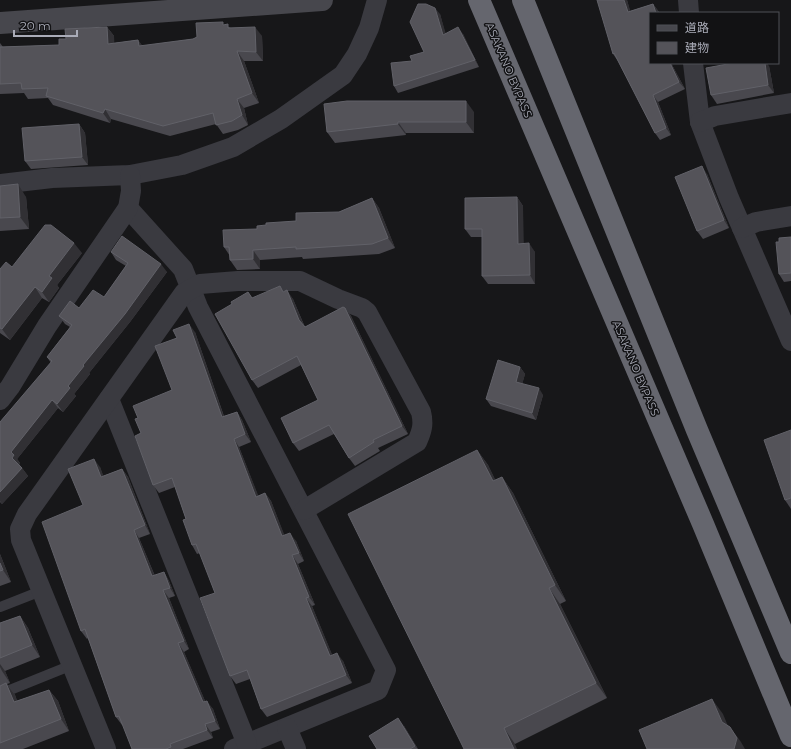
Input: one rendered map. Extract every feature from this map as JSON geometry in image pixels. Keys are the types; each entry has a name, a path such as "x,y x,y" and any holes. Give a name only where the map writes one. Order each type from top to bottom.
{"highway":[{"name":"ASAKANO BYPASS","path":"480,0 703,524 791,736"},
{"path":"523,0 700,437 791,653"}],"street":[{"path":"0,23 235,3 322,0"},
{"path":"0,184 52,178 130,175 182,165 233,147 281,119 343,75 350,66 369,28 378,0"},
{"path":"688,0 689,12"},
{"path":"693,64 700,122 742,228 787,319 791,341"},
{"path":"700,122 715,116 791,103"},
{"path":"0,400 10,387 47,326 128,208 131,191 130,175"},
{"path":"109,399 240,746 378,690 386,670 198,307 183,269 128,208"},
{"path":"742,228 756,222 791,216"},
{"path":"106,749 21,540 22,524 27,514 184,293 191,288 200,284 238,281 300,281 338,300 362,308 367,312 421,412 424,421 423,430 417,442 304,510"},
{"path":"287,728 296,749"}],"lane":[{"path":"0,607 41,591"},
{"path":"0,694 72,665"}],"building":[{"path":"597,0 624,0 628,12 653,4 656,12 649,12 649,64 670,64 679,82 653,95 666,128 655,133 614,53 613,54"},
{"path":"418,4 426,4 435,8 443,35 458,27 475,60 394,86 391,63 412,61 410,56 424,52 410,22"},
{"path":"223,22 223,25 228,24 228,28 255,27 256,52 237,51 252,93 237,99 242,115 232,121 216,125 213,113 163,126 105,109 103,113 46,96 48,88 22,89 21,83 0,84 0,47 59,45 59,39 66,39 65,29 107,27 108,44 138,40 139,46 193,39 197,37 196,23"},
{"path":"728,64 765,64 768,85 711,95 706,68"},
{"path":"347,101 466,101 466,122 398,122 398,124 327,132 324,104"},
{"path":"79,124 82,157 25,161 22,128"},
{"path":"702,166 724,220 697,231 675,177"},
{"path":"18,184 20,217 0,218 0,186"},
{"path":"517,197 518,244 529,243 530,275 482,276 482,229 465,229 465,198"},
{"path":"372,198 388,238 372,244 253,250 253,259 230,260 229,247 224,247 223,230 257,229 257,226 266,225 266,223 296,221 296,213 339,212"},
{"path":"45,225 51,225 74,243 49,276 52,278 42,292 35,287 2,329 0,328 0,269 6,262 12,267"},
{"path":"122,236 161,264 125,314 83,365 84,366 68,386 70,388 57,404 52,400 11,452 14,455 12,458 22,468 0,492 0,422 52,361 47,357 72,325 59,316 70,301 79,308 93,290 104,297 128,263 111,252"},
{"path":"791,237 791,273 779,274 776,242 779,242 779,238"},
{"path":"280,286 283,292 287,290 299,320 305,327 343,307 345,308 402,426 373,440 374,442 349,458 329,425 293,443 281,418 318,400 297,356 252,380 215,314 248,292 252,298"},
{"path":"189,324 222,417 237,412 245,434 234,439 256,497 265,493 282,536 290,533 299,553 292,555 309,597 306,598 330,656 337,653 346,675 261,709 247,670 230,676 200,598 215,593 196,544 192,545 183,520 186,519 172,478 153,485 135,436 141,433 135,419 138,418 133,406 172,390 155,346 177,338 173,330"},
{"path":"498,360 520,367 516,382 539,388 532,413 486,399"},
{"path":"791,430 791,498 785,500 764,440"},
{"path":"477,450 493,481 502,477 555,585 549,588 596,683 504,728 514,749 464,749 348,514"},
{"path":"94,459 101,477 122,469 145,525 134,530 152,576 164,572 170,588 163,590 184,641 178,643 203,702 207,701 215,721 205,724 207,730 170,744 171,747 166,749 132,749 119,716 116,717 85,629 81,631 42,522 83,505 68,469"},
{"path":"0,563 3,570 0,571"},
{"path":"20,616 32,645 0,658 0,623"},
{"path":"6,683 14,702 49,690 61,719 0,743 0,686"},
{"path":"712,699 722,722 730,727 737,738 734,749 647,749 639,730"},
{"path":"398,718 415,746 410,749 377,749 369,736"}]}
